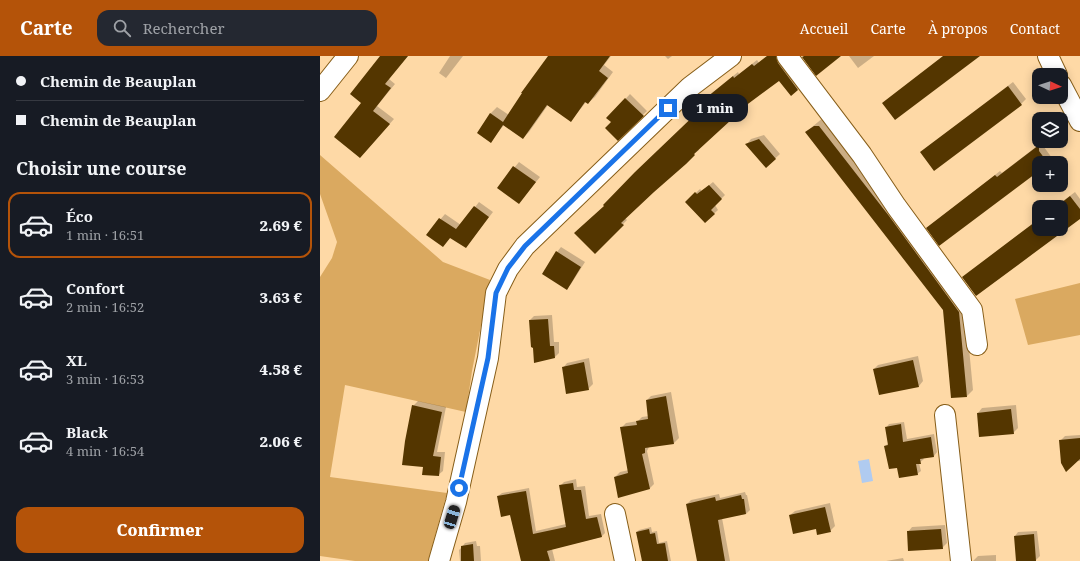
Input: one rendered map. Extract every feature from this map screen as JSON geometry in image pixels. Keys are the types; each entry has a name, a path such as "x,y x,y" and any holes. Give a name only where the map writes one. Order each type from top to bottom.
{"street":[{"path":"320,91 348,56"},
{"path":"438,561 456,502 488,358 496,293 508,268 525,246 690,87 731,56"},
{"path":"787,56 862,155 896,206 972,310 977,345"},
{"path":"1048,56 1054,68"},
{"path":"1068,98 1080,121"},
{"path":"945,414 961,561"},
{"path":"615,514 625,561"}],"shaded area":[{"path":"320,155 443,262 490,280 472,371 466,412 345,385 330,477 447,493 428,561 355,561 320,556 320,277 332,258 337,242 320,194"},
{"path":"1080,283 1080,335 1028,345 1015,299"}],"water":[{"path":"869,459 873,481 862,483 858,461"}],"building":[{"path":"380,56 408,56 385,84 391,88 373,111 390,124 360,158 334,137 361,103 350,94"},
{"path":"548,56 610,56 599,71 608,78 588,104 585,102 571,122 547,105 523,139 503,125 491,143 477,133 490,113 503,122 521,93"},
{"path":"767,56 776,56 778,63 798,90 791,96 779,81 729,118 731,120 694,154 695,155 686,164 621,223 624,225 595,254 574,233 604,206 603,205 635,172 704,106 701,102 733,76 734,78 752,64 754,66"},
{"path":"841,56 816,76 802,57"},
{"path":"943,56 980,56 895,120 882,103"},
{"path":"1008,86 1022,105 934,171 920,152"},
{"path":"625,98 644,116 618,141 605,128 611,122 606,118"},
{"path":"814,126 819,126 889,216 959,312 967,397 951,398 943,310 805,132"},
{"path":"759,139 776,159 766,168 745,144"},
{"path":"1035,148 1039,148 1039,151 1043,156 1032,156 1032,176 939,246 926,228 995,175 997,177"},
{"path":"513,166 536,182 519,204 497,188"},
{"path":"709,185 722,199 711,210 715,214 705,223 685,202 695,192 697,194"},
{"path":"1070,196 1080,209 1080,219 1068,228 1068,200 1065,200"},
{"path":"474,206 489,217 466,248 450,238 443,247 426,235 439,218 456,229"},
{"path":"1032,224 1032,236 1057,236 976,296 962,277"},
{"path":"556,251 581,267 567,290 542,274"},
{"path":"548,319 550,346 554,346 555,358 534,363 529,320"},
{"path":"913,360 919,387 879,395 873,369"},
{"path":"584,362 589,390 566,394 562,367"},
{"path":"666,396 674,444 645,448 645,453 642,454 650,489 618,498 614,477 628,473 620,427 637,425 636,421 648,419 646,400"},
{"path":"412,405 442,412 433,456 441,457 439,476 422,475 423,467 402,465"},
{"path":"1011,409 1014,434 979,437 977,413"},
{"path":"901,424 903,442 931,437 934,457 920,459 921,464 916,464 918,475 899,478 897,468 889,469 884,446 888,445 885,427"},
{"path":"1080,438 1080,459 1066,472 1061,463 1059,440"},
{"path":"573,483 574,490 581,490 586,519 597,517 602,537 547,551 550,561 521,561 510,515 501,517 497,496 526,491 533,534 566,527 559,485"},
{"path":"741,495 742,499 744,499 746,514 718,520 725,561 697,561 686,504 715,497 716,501"},
{"path":"825,507 831,532 817,535 816,529 793,534 789,515"},
{"path":"649,529 650,534 655,533 657,544 665,543 668,561 642,561 636,532"},
{"path":"941,529 943,549 908,551 907,531"},
{"path":"1034,534 1036,561 1016,561 1014,536"},
{"path":"473,544 474,561 461,561 461,546"}],"route":[{"path":"459,488 488,358 496,293 508,268 525,246 668,108"}]}
